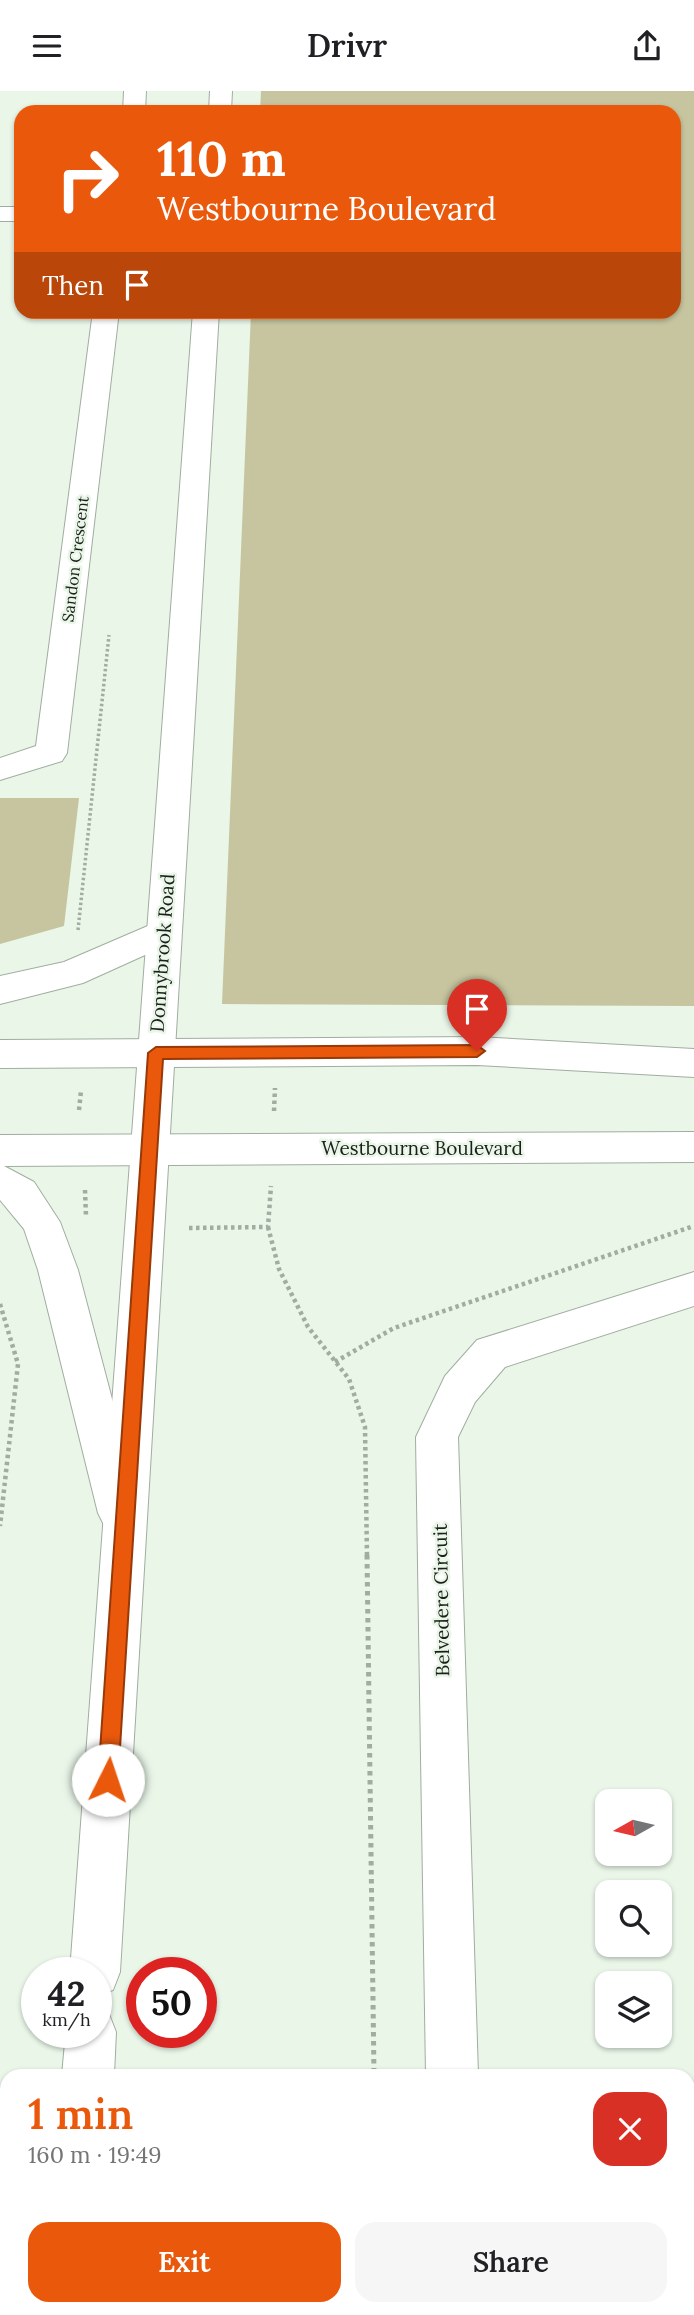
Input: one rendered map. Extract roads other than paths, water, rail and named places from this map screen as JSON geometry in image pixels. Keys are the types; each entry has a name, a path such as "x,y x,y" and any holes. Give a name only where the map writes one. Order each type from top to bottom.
{"street":[{"name":"Sandon Crescent","path":"0,769 51,753 105,319"},
{"name":"Donnybrook Road","path":"96,1957 205,319"},
{"path":"0,990 71,974 164,932"},
{"path":"0,1054 477,1051 694,1063"},
{"name":"Westbourne Boulevard","path":"0,1151 694,1147"},
{"path":"0,1181 20,1193 41,1222 58,1270 125,1532"},
{"name":"Belvedere Circuit","path":"453,2069 437,1437 460,1389 491,1353 694,1289"},
{"path":"88,2069 90,2048"}]}
